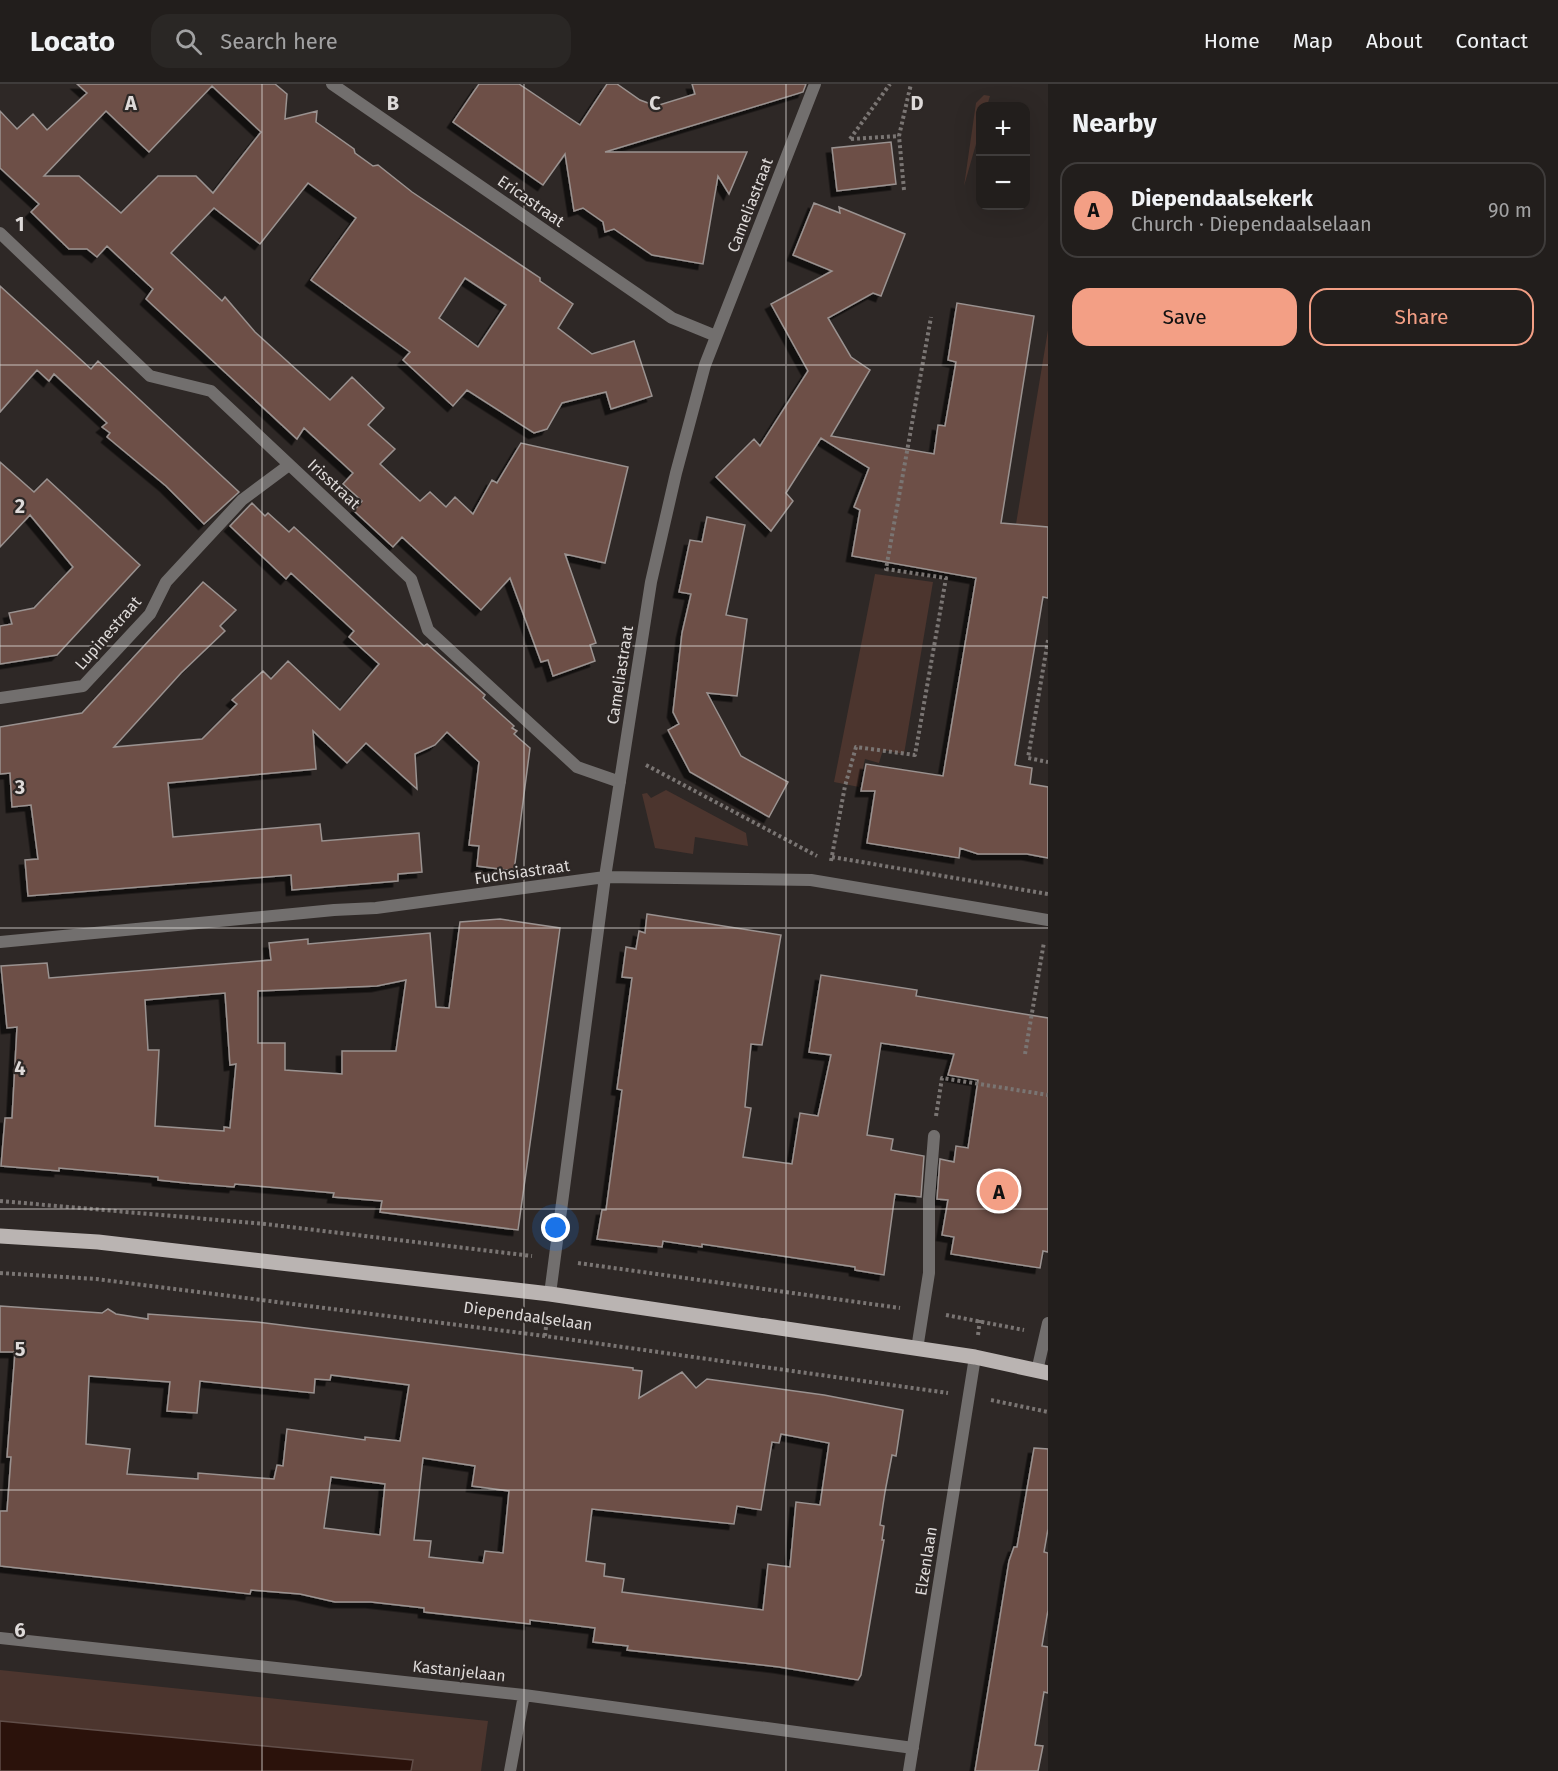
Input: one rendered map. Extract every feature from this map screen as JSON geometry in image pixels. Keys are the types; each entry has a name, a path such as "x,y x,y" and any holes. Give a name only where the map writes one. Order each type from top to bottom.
{"main road":[{"name":"Diependaalselaan","path":"0,1236 98,1242 550,1294 975,1357 1042,1372"}],"street":[{"name":"Ericastraat","path":"332,84 672,318 716,336"},
{"name":"Cameliastraat","path":"550,1294 605,877 651,582 676,473 705,365 815,84"},
{"name":"Irisstraat","path":"0,233 150,376 211,392 411,579 428,630 577,767 620,782"},
{"name":"Lupinestraat","path":"0,698 83,686 150,614 166,582 212,532 242,500 289,465"},
{"name":"Fuchsiastraat","path":"0,942 322,911 376,908 605,877 811,880 1048,920"},
{"path":"917,1349 929,1273 929,1199 934,1136"},
{"path":"1042,1372 1047,1329"},
{"name":"Elzenlaan","path":"909,1771 975,1357"},
{"name":"Kastanjelaan","path":"0,1638 524,1695 913,1748"},
{"path":"510,1771 524,1695"}],"path":[{"path":"891,84 850,139 899,136"},
{"path":"904,190 899,136 911,84"},
{"path":"931,317 886,568 946,578 915,755 856,747 845,786 832,857 1048,894"},
{"path":"1048,640 1028,758 1048,762"},
{"path":"643,764 831,864"},
{"path":"1025,1054 1048,920"},
{"path":"934,1136 942,1078 1048,1095"},
{"path":"0,1201 264,1224 554,1259 1047,1329"},
{"name":"Diependaalselaan","path":"0,1273 96,1279 368,1313 969,1395 1048,1412"}],"shaded area":[{"path":"984,95 990,96 988,102 977,102"},
{"path":"976,103 976,144 964,186"},
{"path":"1048,330 1048,529 1016,524"},
{"path":"875,574 933,582 904,754 883,750 879,763 865,759 859,787 834,782"},
{"path":"666,790 746,833 748,846 695,837 693,854 655,848 642,794 647,793 651,798"},
{"path":"0,1670 488,1721 481,1771 411,1771 413,1760 0,1721"},
{"path":"0,1721 413,1760 411,1771 0,1771"}],"building":[{"path":"77,84 275,84 287,94 285,119 317,111 316,122 354,149 355,153 373,166 378,165 412,192 540,278 540,281 573,304 558,328 592,354 634,341 652,396 611,409 606,392 562,403 547,429 534,433 467,390 453,406 403,360 410,352 311,280 356,218 308,183 260,244 214,208 171,253 222,301 225,297 255,332 330,400 352,377 384,408 368,425 395,449 380,464 420,501 430,492 446,507 455,497 473,514 492,480 497,483 521,443 628,467 605,563 565,554 596,643 590,645 595,661 553,676 548,660 541,662 510,578 481,610 402,537 393,547 354,511 362,501 343,484 353,473 304,428 297,439 146,299 153,289 107,246 97,257 87,249 69,249 31,212 39,204 0,168 0,111 17,129 33,114 47,130 87,93","holes":["212,86 261,132 213,193 196,176 158,176 121,213 79,176 44,176 106,111 149,152","465,278 506,305 478,347 439,318"]},
{"path":"479,84 519,84 580,125 607,84 617,84 640,100 656,106 695,94 692,84 806,84 803,92 605,152 747,152 729,194 718,176 703,264 652,255 614,229 605,232 603,222 583,208 574,211 565,154 543,185 453,122"},
{"path":"891,142 896,184 837,191 832,148"},
{"path":"814,203 840,213 839,207 905,234 881,296 873,293 828,318 851,357 870,370 831,436 934,454 938,425 945,426 956,362 948,360 957,303 1034,316 1001,523 1048,527 1048,598 1043,597 1015,765 1032,768 1030,784 1048,787 1048,858 1027,854 978,854 960,848 959,858 867,843 875,791 861,791 866,764 943,776 976,578 852,556 860,510 854,507 869,468 821,438 786,493 793,501 771,531 716,477 754,439 760,446 808,371 771,304 832,271 793,255"},
{"path":"0,286 91,369 98,361 239,492 204,524 166,486 107,437 110,433 102,427 107,423 54,374 49,381 37,370 0,412"},
{"path":"0,462 34,492 47,479 140,565 57,655 0,664 0,626 12,624 9,613 34,608 73,567 30,515 0,547"},
{"path":"252,503 265,516 268,513 289,532 294,527 424,646 427,644 485,695 483,698 514,726 512,728 517,731 514,734 530,748 514,871 477,866 479,846 469,845 479,762 447,732 435,745 415,754 417,789 366,743 347,763 313,731 316,769 168,783 173,837 320,824 322,841 419,833 422,872 398,874 398,881 292,890 291,875 28,896 25,860 38,859 31,805 12,807 10,773 0,774 0,727 82,713 203,582 236,610 220,626 225,631 181,673 114,747 202,739 237,704 232,700 263,671 271,679 288,661 340,710 379,664 349,637 354,631 291,573 286,579 230,526"},
{"path":"707,517 745,525 726,615 747,619 737,696 707,693 741,756 788,782 769,817 690,772 668,730 679,724 673,712 682,633 691,594 679,592 690,540 702,542"},
{"path":"647,914 781,935 762,1045 751,1044 745,1107 751,1108 743,1157 792,1164 800,1113 818,1116 831,1055 809,1052 821,975 917,990 916,996 1048,1018 1048,1252 1043,1251 1040,1268 951,1254 954,1237 942,1235 948,1200 937,1199 940,1159 954,1162 956,1146 968,1148 978,1080 948,1075 954,1054 881,1043 867,1135 893,1139 891,1150 924,1156 921,1197 895,1194 884,1275 855,1270 855,1267 702,1244 702,1247 663,1241 662,1247 597,1239 602,1210 606,1210 622,1090 617,1089 632,978 622,977 626,947 636,949 639,931 645,933"},
{"path":"500,919 560,928 518,1230 380,1212 382,1201 333,1197 334,1193 235,1184 234,1187 186,1183 158,1180 158,1177 59,1168 59,1171 1,1166 5,1118 12,1118 17,1027 7,1028 1,966 47,963 49,978 271,960 269,943 308,939 308,944 430,933 436,1007 449,1008 460,922","holes":["406,980 396,1051 342,1051 342,1074 285,1070 285,1043 258,1043 258,991 377,986","225,993 230,1065 236,1064 230,1128 224,1127 224,1131 155,1126 159,1050 148,1050 145,1000"]},
{"path":"0,1306 102,1313 108,1309 116,1314 148,1319 148,1314 257,1322 633,1368 633,1370 642,1371 639,1398 682,1372 696,1388 707,1379 824,1395 903,1410 896,1456 892,1455 885,1492 880,1525 884,1526 882,1540 884,1540 861,1675 858,1680 779,1667 627,1650 628,1646 593,1642 595,1628 530,1620 530,1624 424,1612 424,1608 371,1602 335,1602 300,1594 251,1590 250,1594 0,1566 0,1511 7,1511 11,1457 7,1457 15,1352 0,1352","holes":["331,1375 409,1385 400,1441 365,1437 365,1440 287,1429 283,1466 277,1465 274,1479 198,1473 198,1479 127,1474 130,1449 86,1444 89,1376 170,1382 167,1411 197,1413 200,1381 314,1393 315,1379 330,1380","781,1434 829,1443 820,1505 796,1502 790,1567 768,1564 763,1610 622,1592 624,1579 604,1576 605,1564 586,1561 592,1509 734,1524 737,1506 761,1510 772,1442 779,1443","423,1458 475,1466 472,1486 509,1491 503,1553 485,1551 483,1563 429,1557 431,1541 414,1540","331,1477 385,1484 380,1535 324,1528"]},
{"path":"1034,1448 1048,1449 1048,1529 1044,1552 1048,1553 1048,1610 1042,1646 1048,1647 1048,1693 1044,1692 1035,1745 1043,1746 1038,1771 975,1771 1009,1561 1014,1547 1017,1547"}],"place":[{"name":"Diependaalsekerk","path":"999,1191"}]}
